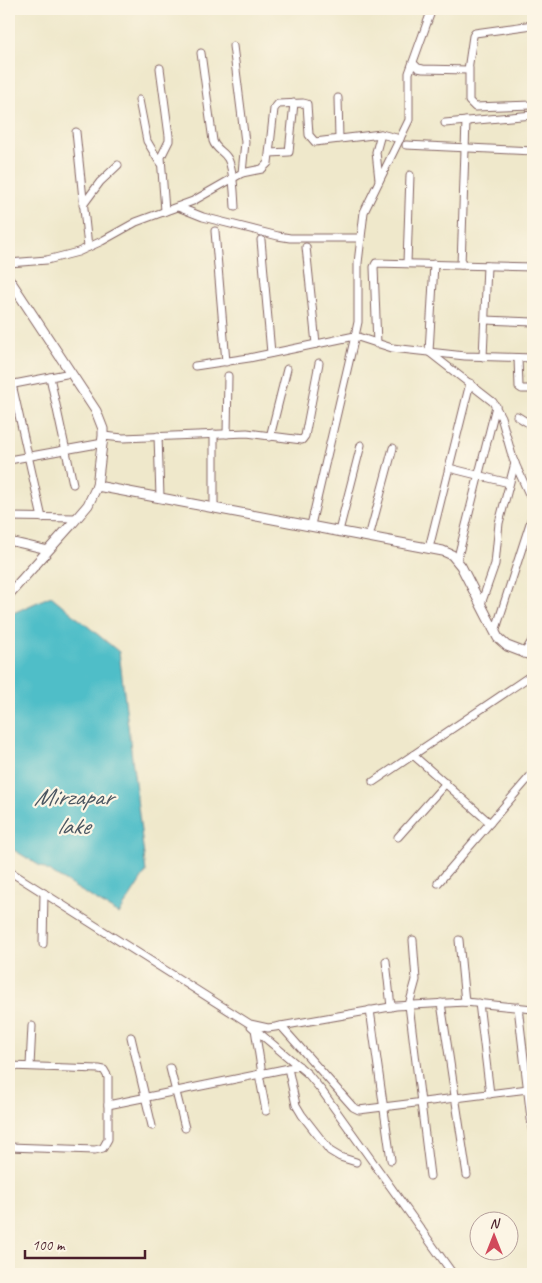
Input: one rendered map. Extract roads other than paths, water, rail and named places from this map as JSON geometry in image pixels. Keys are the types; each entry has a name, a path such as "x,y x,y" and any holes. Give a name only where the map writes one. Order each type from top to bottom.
{"street":[{"path":"311,525 356,336 358,322 358,263 364,212 410,118 409,74 432,9"},
{"path":"533,25 475,33 469,68 469,101 475,108 533,105"},
{"path":"233,46 245,142 242,173"},
{"path":"201,53 213,140 216,148 228,158 235,208"},
{"path":"412,63 422,69 466,70 469,68"},
{"path":"160,68 169,136 169,141 161,157 165,211"},
{"path":"338,98 339,140"},
{"path":"139,100 147,141 161,165"},
{"path":"270,153 289,152 294,103"},
{"path":"9,263 47,260 88,247 136,222 178,207 242,173 265,168 270,153 275,106 278,104 307,104 309,134 312,140 318,142 381,134 400,139"},
{"path":"445,123 533,115"},
{"path":"461,265 466,121"},
{"path":"76,132 88,247"},
{"path":"379,180 376,152 381,134"},
{"path":"406,145 533,151"},
{"path":"83,206 100,182 118,165"},
{"path":"407,263 410,175"},
{"path":"178,207 203,217 278,236 290,238 361,238"},
{"path":"215,231 226,362"},
{"path":"261,240 271,353"},
{"path":"306,247 316,344"},
{"path":"377,344 375,265 380,262 533,267"},
{"path":"429,352 434,264"},
{"path":"483,357 487,266"},
{"path":"9,594 88,504 97,486 103,440 103,428 96,411 10,281"},
{"path":"485,320 533,322"},
{"path":"195,366 226,362 356,336 392,348 483,357 533,358"},
{"path":"429,352 487,396 496,406 501,417 510,453 533,503"},
{"path":"518,358 519,387 522,389 533,389"},
{"path":"9,460 66,450 103,440 158,436 247,433 302,440 305,436 320,363"},
{"path":"270,436 287,369"},
{"path":"42,518 11,384 71,373"},
{"path":"227,434 228,376"},
{"path":"50,377 73,484"},
{"path":"429,548 470,383"},
{"path":"457,560 496,406"},
{"path":"517,416 533,426"},
{"path":"214,434 214,507"},
{"path":"158,436 160,497"},
{"path":"339,531 361,445"},
{"path":"369,537 393,448"},
{"path":"481,604 495,564 498,531 515,463"},
{"path":"449,468 509,484"},
{"path":"97,486 443,551 452,555 457,560 495,632 507,646 529,655 533,639"},
{"path":"495,632 533,514"},
{"path":"9,517 42,518 74,522"},
{"path":"9,541 48,550"},
{"path":"373,782 533,674"},
{"path":"413,755 490,822"},
{"path":"438,882 533,773"},
{"path":"398,836 446,783"},
{"path":"9,871 252,1027 308,1074 333,1105 453,1274"},
{"path":"43,944 44,893"},
{"path":"412,940 416,980 409,1005 430,1176"},
{"path":"459,940 465,1002"},
{"path":"386,961 391,1007"},
{"path":"252,1027 268,1028 409,1005 465,1002 533,1009"},
{"path":"441,1003 467,1175"},
{"path":"480,1003 490,1094"},
{"path":"518,1007 533,1136"},
{"path":"370,1010 392,1160"},
{"path":"30,1066 32,1026"},
{"path":"281,1026 356,1109 363,1111 528,1089"},
{"path":"252,1027 266,1111"},
{"path":"131,1037 152,1126"},
{"path":"9,1066 104,1070 108,1077 108,1139 104,1148 95,1150 9,1147"},
{"path":"108,1105 299,1066"},
{"path":"170,1068 185,1128"},
{"path":"288,1068 296,1105 302,1115 330,1151 335,1155 356,1162"}],"water":[{"name":"Mirzapar lake","path":"51,596 119,652 146,872 119,914 9,847 9,616"}]}
